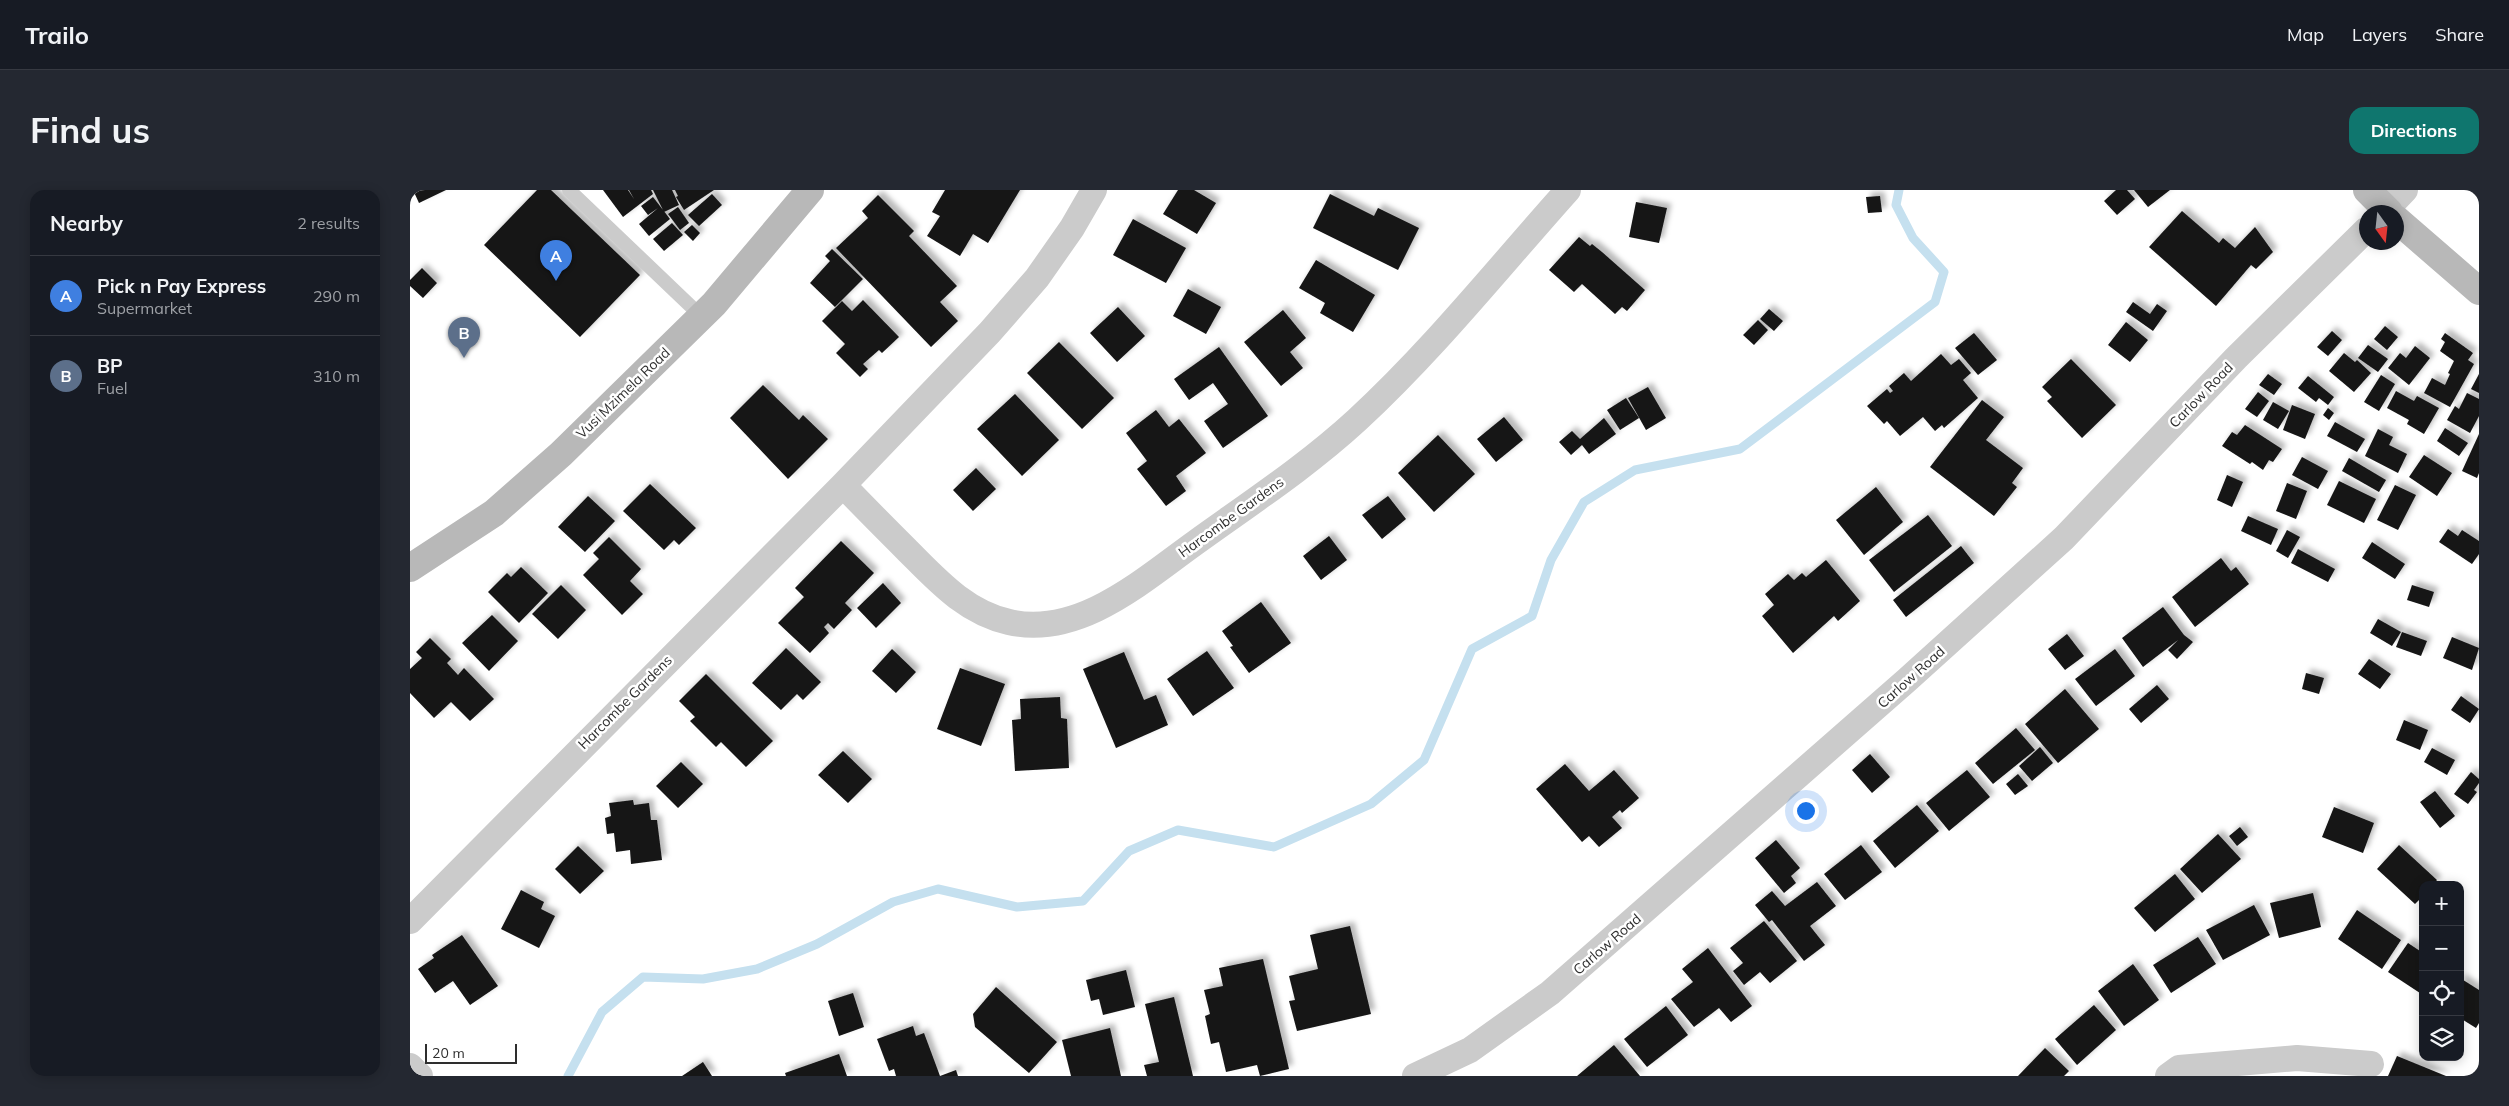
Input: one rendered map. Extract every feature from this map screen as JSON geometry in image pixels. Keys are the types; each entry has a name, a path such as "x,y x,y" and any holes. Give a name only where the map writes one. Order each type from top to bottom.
{"main road":[{"path":"2367,190 2381,205"},
{"name":"Vusi Mzimela Road","path":"410,568 494,513 561,454 701,316 804,192"},
{"path":"2404,227 2479,291"}],"street":[{"name":"Harcombe Gardens","path":"410,921 843,486 990,332 1037,278 1072,228 1094,190"},
{"name":"Harcombe Gardens","path":"843,486 953,595 987,615 1010,622 1036,625 1060,622 1089,612 1124,594 1314,457 1342,433 1393,385 1568,190"},
{"path":"2395,205 2405,190"},
{"name":"Carlow Road","path":"1416,1076 1470,1050 1550,993 1907,680 2064,538 2236,358 2359,237"},
{"path":"2168,1076 2179,1068 2297,1058 2371,1064"},
{"path":"410,1066 420,1076"}],"lane":[{"path":"569,190 701,316"}],"building":[{"path":"413,190 446,190 419,203"},
{"path":"537,190 551,190 640,275 580,337 484,245"},
{"path":"603,190 628,190 634,199 629,190 651,190 653,194 623,217"},
{"path":"653,190 672,190 679,205 664,212"},
{"path":"675,190 714,190 684,210 676,197 678,196"},
{"path":"945,190 1020,190 988,243 973,234 960,256 927,236 940,216 932,212"},
{"path":"1178,190 1194,190 1216,203 1197,234 1163,214"},
{"path":"2116,190 2127,190 2135,199 2117,215 2104,201"},
{"path":"2134,190 2170,190 2148,207"},
{"path":"712,194 722,205 699,226 688,215"},
{"path":"1330,194 1374,216 1378,208 1419,228 1398,270 1313,228"},
{"path":"878,195 914,231 909,236 957,286 940,302 958,321 931,347 836,248 868,218 862,211"},
{"path":"1880,196 1882,212 1868,213 1866,197"},
{"path":"653,197 670,219 649,236 639,224 658,208 648,215 641,206"},
{"path":"1636,202 1667,208 1659,243 1629,237"},
{"path":"678,207 689,223 680,230 668,214"},
{"path":"2182,211 2219,243 2223,238 2235,248 2255,227 2273,252 2256,269 2251,265 2216,306 2149,247"},
{"path":"1133,219 1186,248 1166,283 1113,255"},
{"path":"672,223 683,235 664,251 653,239"},
{"path":"692,225 700,233 693,241 684,232"},
{"path":"1579,237 1590,246 1592,244 1602,252 1645,290 1627,311 1622,307 1615,314 1582,284 1574,292 1549,270"},
{"path":"832,249 863,279 835,307 810,283 830,261 825,256"},
{"path":"1316,260 1375,295 1353,332 1320,313 1325,303 1299,288"},
{"path":"422,268 437,283 423,298 410,286 410,280"},
{"path":"1188,289 1221,307 1206,334 1173,316"},
{"path":"863,300 899,337 882,353 879,350 863,364 868,369 860,377 836,353 845,344 822,321 842,301 852,311"},
{"path":"2133,302 2150,314 2157,304 2167,311 2153,331 2126,312"},
{"path":"1118,307 1145,336 1117,362 1090,333"},
{"path":"1769,309 1783,321 1774,331 1760,319"},
{"path":"1283,310 1306,338 1290,352 1303,368 1281,386 1244,342"},
{"path":"1758,320 1768,330 1754,345 1743,335"},
{"path":"2126,322 2148,340 2130,362 2108,345"},
{"path":"2385,326 2398,337 2387,350 2374,339"},
{"path":"2332,331 2342,340 2328,356 2317,347"},
{"path":"1974,333 1997,360 1978,375 1955,348"},
{"path":"2445,333 2473,353 2468,360 2474,364 2450,407 2424,393 2432,378 2445,385 2450,374 2448,373 2454,361 2440,351 2445,342 2441,339"},
{"path":"1059,342 1114,398 1082,429 1027,373"},
{"path":"2368,345 2388,359 2378,372 2358,358"},
{"path":"2415,346 2430,358 2409,385 2388,368 2400,353 2406,358"},
{"path":"1219,347 1268,416 1223,448 1204,421 1228,404 1213,383 1189,400 1174,379"},
{"path":"2344,353 2355,362 2357,360 2371,373 2354,392 2329,371"},
{"path":"1941,354 1951,365 1959,359 1971,373 1963,380 1978,398 1944,428 1942,425 1935,431 1923,417 1900,436 1887,421 1884,424 1867,406 1887,389 1890,393 1893,391 1889,386 1904,373 1911,381"},
{"path":"2071,359 2116,405 2082,438 2047,401 2052,397 2042,387"},
{"path":"2268,374 2282,384 2274,395 2259,385"},
{"path":"2479,374 2479,393 2471,389"},
{"path":"2381,375 2395,384 2379,411 2364,402"},
{"path":"2308,376 2334,397 2328,405 2319,398 2316,402 2298,388"},
{"path":"763,385 799,420 803,415 828,439 788,479 730,418"},
{"path":"1648,387 1666,418 1646,430 1628,398"},
{"path":"2396,391 2414,401 2417,396 2439,408 2424,434 2407,424 2409,420 2387,408"},
{"path":"2258,392 2269,401 2257,417 2245,409"},
{"path":"2467,393 2479,399 2479,416 2470,433 2447,420 2455,406 2459,409"},
{"path":"1015,394 1059,440 1022,476 977,429"},
{"path":"1626,398 1639,418 1620,430 1607,410"},
{"path":"1982,400 2004,417 1986,440 2023,468 2012,483 2017,487 1994,516 1930,467"},
{"path":"2273,402 2289,411 2278,429 2263,420"},
{"path":"2292,405 2315,414 2305,439 2283,430"},
{"path":"2328,408 2334,413 2329,420 2323,415"},
{"path":"1156,410 1169,427 1179,419 1206,453 1176,476 1186,491 1166,506 1137,469 1147,461 1126,433"},
{"path":"1504,417 1523,440 1496,462 1477,439"},
{"path":"1604,418 1616,434 1589,454 1582,445 1571,455 1559,442 1572,431 1580,439"},
{"path":"2335,422 2365,439 2357,452 2327,436"},
{"path":"2245,425 2282,449 2273,462 2269,460 2263,470 2222,446 2232,432 2237,435"},
{"path":"2445,428 2468,443 2459,456 2437,441"},
{"path":"2378,429 2393,437 2389,445 2407,454 2398,473 2365,456"},
{"path":"2479,434 2479,473 2477,478 2462,471"},
{"path":"1438,435 1475,474 1434,512 1398,473"},
{"path":"2424,455 2452,473 2437,496 2409,477"},
{"path":"2302,457 2328,471 2318,489 2292,475"},
{"path":"2349,458 2386,480 2379,492 2342,471"},
{"path":"976,468 996,489 973,511 953,490"},
{"path":"2227,475 2243,482 2232,507 2217,500"},
{"path":"2339,481 2376,499 2364,523 2327,505"},
{"path":"2287,483 2307,491 2296,519 2276,511"},
{"path":"650,484 696,528 679,545 674,540 664,550 623,511"},
{"path":"2395,485 2416,495 2398,530 2377,520"},
{"path":"1876,487 1903,522 1864,555 1836,520"},
{"path":"588,496 615,521 585,552 558,527"},
{"path":"1388,496 1406,519 1382,539 1362,515"},
{"path":"1928,515 1952,546 1894,592 1869,560"},
{"path":"2248,516 2278,529 2271,545 2241,531"},
{"path":"2448,529 2458,536 2462,530 2479,541 2479,554 2472,564 2439,542"},
{"path":"2287,530 2300,537 2288,558 2276,551"},
{"path":"1329,536 1347,560 1321,580 1303,556"},
{"path":"609,537 641,569 630,581 643,594 622,615 583,575 599,559 593,553"},
{"path":"841,541 874,573 845,603 852,610 834,629 828,623 824,627 829,633 810,653 778,623 804,597 795,588"},
{"path":"2372,542 2405,564 2395,579 2362,558"},
{"path":"1961,546 1974,563 1906,617 1893,600"},
{"path":"2298,549 2335,569 2328,582 2291,563"},
{"path":"2221,558 2231,571 2236,567 2249,584 2195,627 2172,597"},
{"path":"1826,560 1860,601 1838,621 1834,616 1793,653 1762,616 1774,605 1765,594 1788,574 1794,580 1802,573 1806,577"},
{"path":"521,567 548,593 519,623 488,592 507,573 511,577"},
{"path":"883,583 901,603 876,628 857,608"},
{"path":"561,585 586,610 558,639 532,614"},
{"path":"2412,585 2434,592 2429,607 2407,600"},
{"path":"1261,602 1291,643 1249,673 1230,647 1233,646 1222,631"},
{"path":"2163,607 2184,635 2193,642 2177,659 2168,650 2178,640 2143,667 2122,638"},
{"path":"492,615 518,641 489,671 462,643"},
{"path":"2378,619 2401,632 2392,646 2370,633"},
{"path":"2402,632 2427,641 2421,656 2396,647"},
{"path":"2067,634 2084,656 2065,670 2048,649"},
{"path":"2452,637 2479,648 2472,670 2443,658"},
{"path":"430,638 451,659 447,663 458,675 464,668 494,699 470,721 451,702 434,718 410,693 410,669 422,658 416,652"},
{"path":"786,648 821,682 803,700 797,694 781,710 752,683"},
{"path":"892,649 916,672 896,693 872,671"},
{"path":"2115,649 2135,676 2096,706 2075,679"},
{"path":"1207,651 1234,688 1193,716 1167,679"},
{"path":"1124,652 1144,700 1156,695 1168,725 1116,748 1083,669"},
{"path":"2369,659 2391,674 2380,689 2358,674"},
{"path":"960,668 1005,684 981,746 937,729"},
{"path":"2306,673 2324,678 2319,694 2302,689"},
{"path":"706,674 773,741 746,767 721,742 716,747 690,721 695,717 679,701"},
{"path":"2157,685 2169,699 2141,723 2129,709"},
{"path":"2065,689 2099,729 2058,763 2025,724"},
{"path":"2461,696 2479,709 2470,723 2451,710"},
{"path":"1060,697 1061,718 1067,719 1069,768 1015,771 1012,720 1021,719 1020,699"},
{"path":"2404,720 2428,730 2420,750 2396,740"},
{"path":"2016,728 2035,750 1993,784 1975,763"},
{"path":"2040,747 2053,763 2032,781 2019,766"},
{"path":"2432,748 2455,760 2447,775 2424,762"},
{"path":"843,751 872,779 848,803 818,775"},
{"path":"1870,754 1890,777 1872,793 1852,770"},
{"path":"681,762 703,784 678,808 656,786"},
{"path":"1565,764 1589,791 1614,770 1639,798 1622,813 1620,810 1612,817 1622,828 1599,847 1589,836 1582,842 1536,789"},
{"path":"1967,770 1990,797 1949,831 1926,803"},
{"path":"2471,772 2479,779 2479,783 2474,790 2477,792 2468,804 2454,794"},
{"path":"2018,774 2028,786 2015,795 2006,784"},
{"path":"2435,791 2455,816 2440,828 2420,802"},
{"path":"633,800 634,805 649,803 651,820 657,820 662,860 631,864 630,850 616,852 614,833 607,834 605,818 611,816 609,803"},
{"path":"1917,805 1939,831 1895,868 1873,841"},
{"path":"2334,807 2374,823 2363,853 2322,837"},
{"path":"2240,827 2248,837 2237,846 2229,836"},
{"path":"2218,834 2241,859 2202,893 2180,869"},
{"path":"1776,840 1800,868 1791,876 1796,883 1784,893 1755,858"},
{"path":"1861,845 1882,872 1845,900 1824,874"},
{"path":"2399,845 2437,880 2419,881 2419,900 2415,904 2377,869"},
{"path":"578,846 604,871 580,894 555,869"},
{"path":"2175,874 2195,899 2155,932 2134,908"},
{"path":"1817,882 1836,906 1810,926 1825,945 1804,961 1772,920 1769,922 1755,905 1772,891 1785,906"},
{"path":"521,890 544,902 541,909 555,916 539,948 501,929"},
{"path":"2313,893 2321,927 2279,938 2270,903"},
{"path":"2254,905 2270,935 2223,960 2206,930"},
{"path":"2357,910 2401,940 2382,969 2338,939"},
{"path":"1764,921 1797,961 1770,983 1760,972 1744,985 1733,971 1743,963 1730,948"},
{"path":"1350,926 1371,1014 1297,1031 1289,1001 1295,1000 1289,976 1318,969 1310,935"},
{"path":"462,935 498,986 470,1005 453,981 435,993 418,969 434,958 432,955"},
{"path":"2198,937 2216,964 2171,993 2153,965"},
{"path":"2408,943 2419,950 2419,992 2388,972"},
{"path":"1708,948 1752,1006 1731,1022 1719,1008 1694,1027 1671,999 1693,982 1682,969"},
{"path":"1263,959 1289,1069 1260,1076 1257,1065 1226,1072 1219,1042 1211,1044 1205,1016 1210,1014 1204,990 1223,986 1219,968"},
{"path":"2133,964 2159,1000 2124,1026 2098,991"},
{"path":"1126,970 1135,1007 1103,1015 1099,999 1091,1001 1086,980"},
{"path":"2464,981 2479,990 2479,1023 2476,1028 2464,1020"},
{"path":"996,987 1057,1042 1029,1073 975,1027 973,1014"},
{"path":"853,993 864,1027 839,1036 828,1001"},
{"path":"1174,997 1193,1076 1147,1076 1144,1065 1159,1062 1145,1004"},
{"path":"2094,1005 2116,1030 2077,1065 2055,1039"},
{"path":"1666,1006 1688,1035 1647,1067 1624,1039"},
{"path":"913,1026 916,1036 924,1033 940,1076 896,1076 894,1069 889,1071 877,1039"},
{"path":"1110,1028 1121,1076 1071,1076 1062,1040"},
{"path":"1614,1045 1640,1076 1577,1076"},
{"path":"2045,1048 2069,1071 2064,1076 2018,1076"},
{"path":"839,1054 847,1076 786,1076 785,1073"},
{"path":"2397,1056 2446,1076 2388,1076"},
{"path":"703,1062 712,1076 682,1076"},
{"path":"956,1070 958,1076 940,1076"}],"waterway":[{"path":"568,1076 602,1012 643,977 703,979 757,969 817,944 893,902 938,889 1017,907 1083,901 1129,851 1178,830 1274,847 1371,804 1424,760 1472,649 1532,616 1551,560 1584,502 1635,470 1740,449 1935,302 1944,272 1913,238 1896,205 1899,190"}],"place":[{"name":"Pick n Pay Express","path":"556,281"},
{"name":"BP","path":"464,358"}]}
